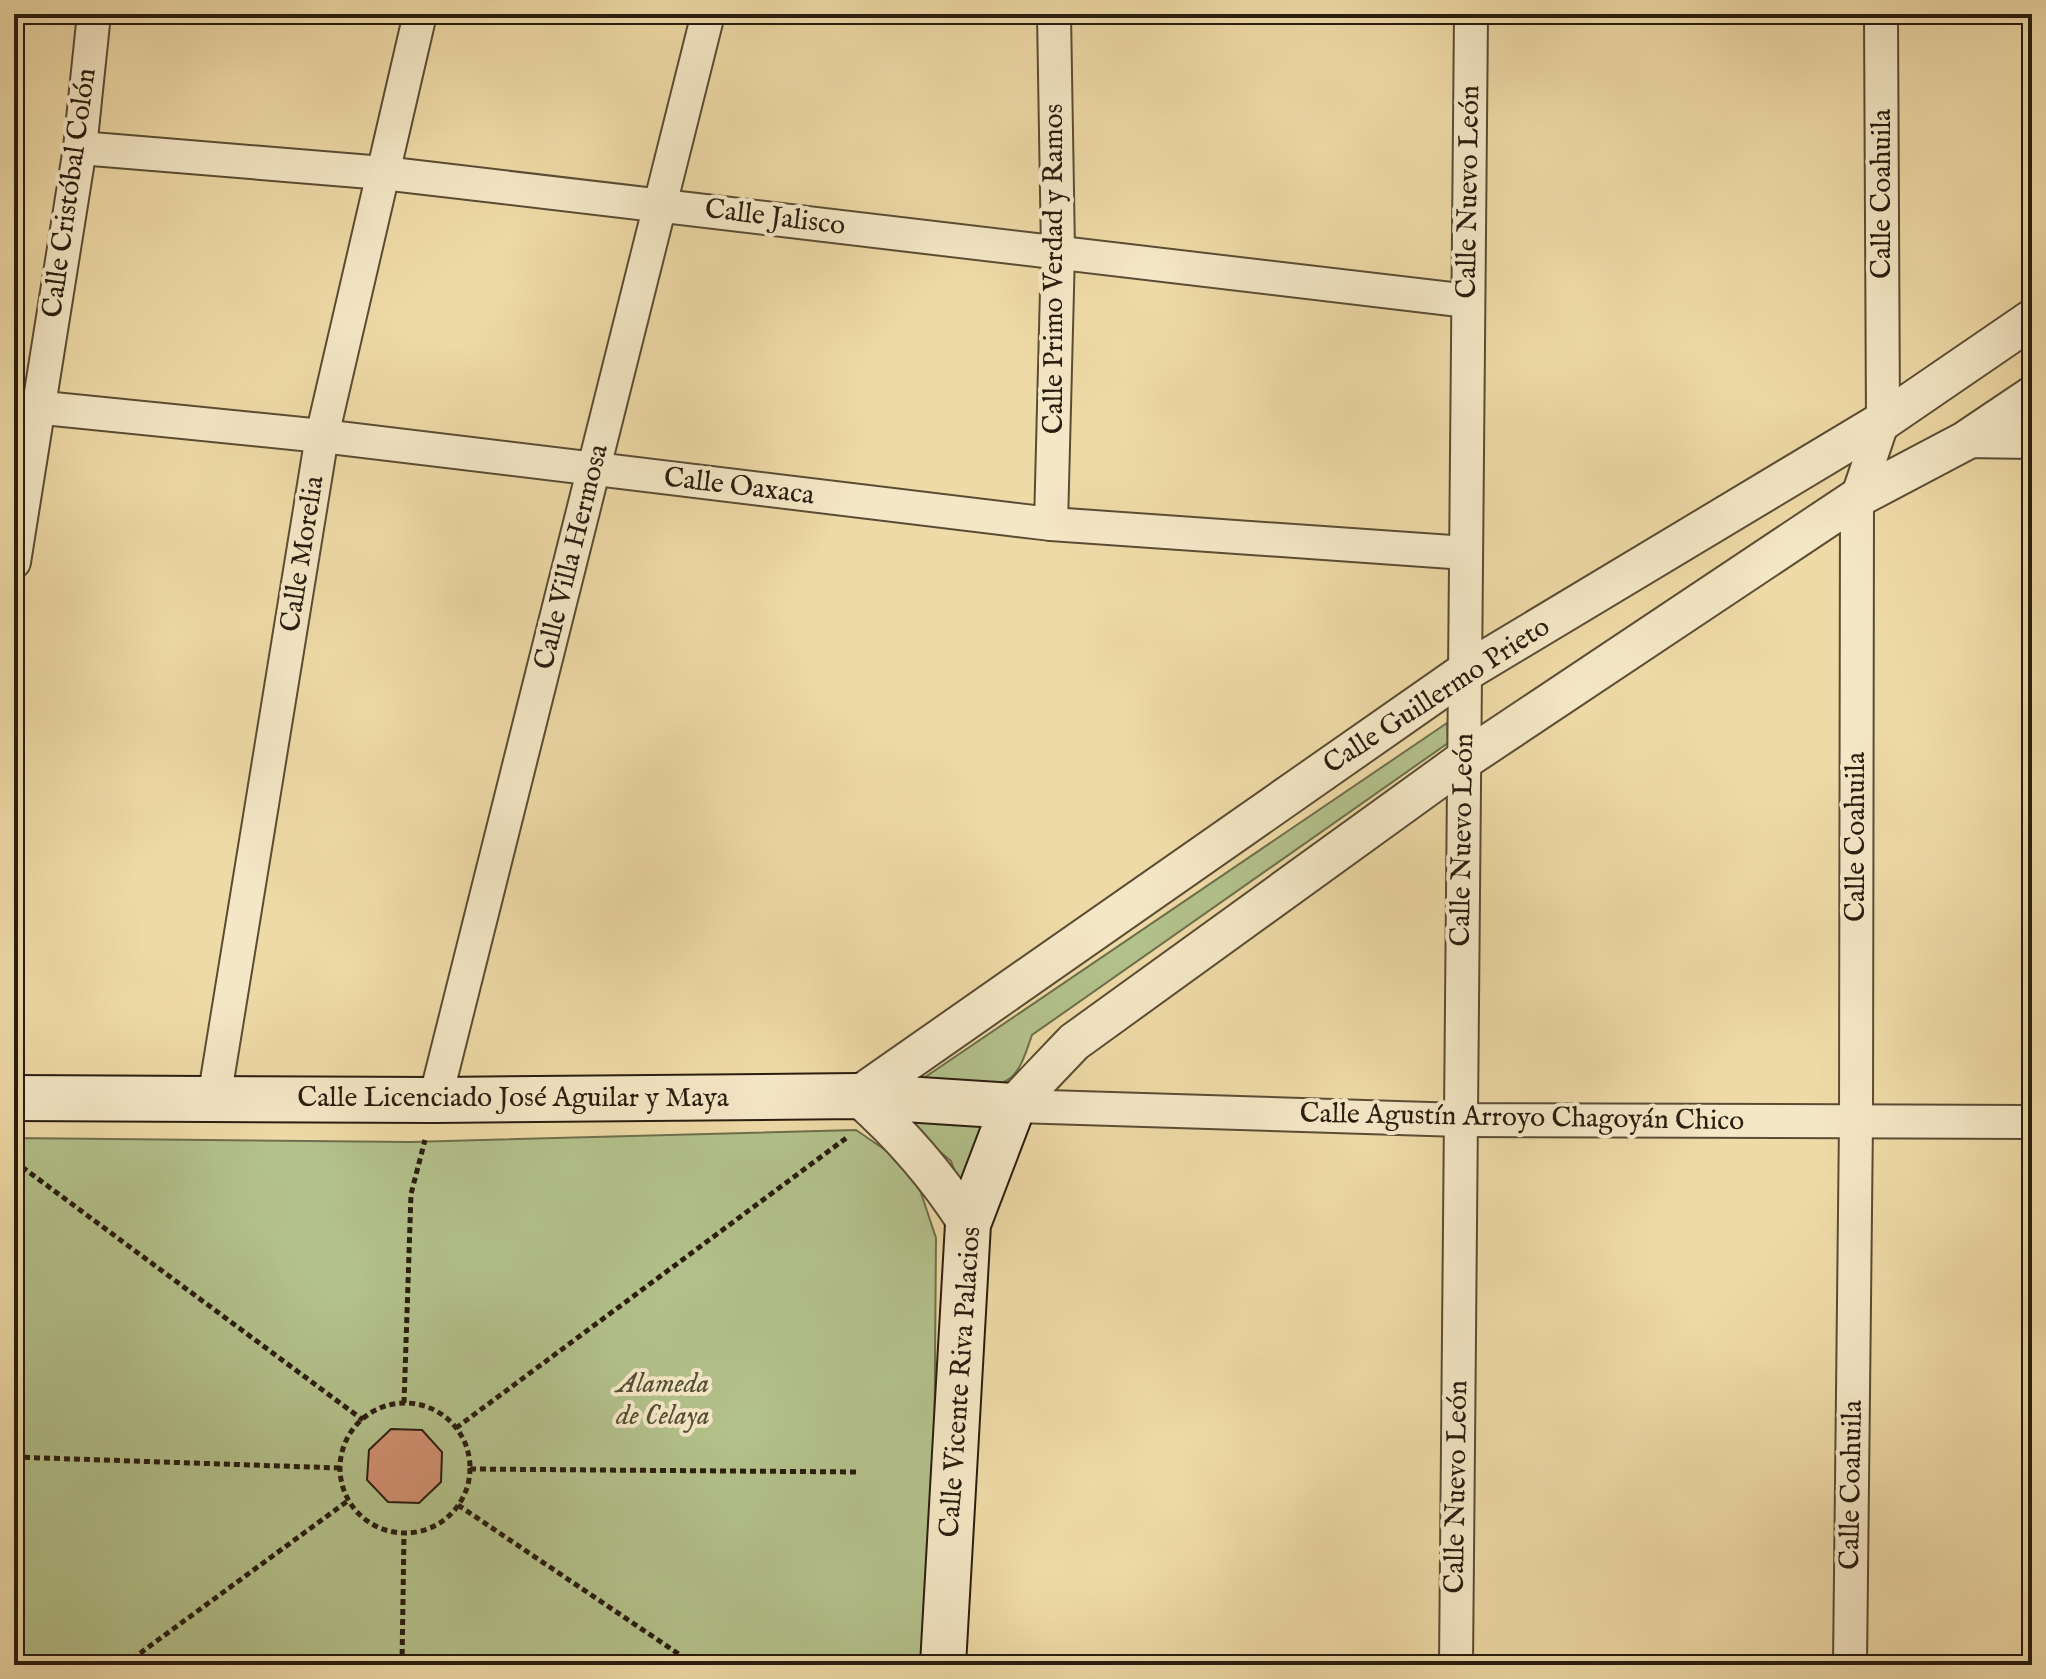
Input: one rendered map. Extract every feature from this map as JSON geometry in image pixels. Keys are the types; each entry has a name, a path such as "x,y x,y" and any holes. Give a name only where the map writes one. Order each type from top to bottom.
{"main road":[{"name":"Calle Licenciado José Aguilar y Maya","path":"14,1098 435,1100 858,1096 1013,1106"},
{"name":"Calle Vicente Riva Palacios","path":"943,1665 968,1224 1013,1106"}],"street":[{"name":"Calle Cristóbal Colón","path":"14,562 26,406 80,148 94,14"},
{"name":"Calle Morelia","path":"214,1099 322,436 420,14"},
{"name":"Calle Villa Hermosa","path":"435,1100 708,14"},
{"name":"Calle Primo Verdad y Ramos","path":"1051,524 1058,251 1054,14"},
{"name":"Calle Nuevo León","path":"1456,1665 1471,14"},
{"name":"Calle Coahuila","path":"1850,1665 1856,1121 1857,498 1883,421 1881,14"},
{"name":"Calle Jalisco","path":"80,148 383,173 1468,301"},
{"name":"Calle Guillermo Prieto","path":"858,1096 1465,672 1883,421 2032,319"},
{"path":"1013,1106 1074,1042 1464,760 1857,498 1965,441 2032,396"},
{"name":"Calle Oaxaca","path":"26,406 322,436 1051,524 1466,553"},
{"path":"1965,441 2032,442"},
{"path":"858,1096 892,1126 940,1180 968,1224"},
{"name":"Calle Agustín Arroyo Chagoyán Chico","path":"1013,1106 1461,1120 2032,1122"}],"path":[{"path":"404,1403 411,1194 435,1100"},
{"path":"456,1428 856,1131 892,1126"},
{"path":"14,1161 363,1420"},
{"path":"404,1403 433,1409 451,1421 467,1447 470,1469 464,1499 451,1515 433,1527 413,1533 392,1532 371,1524 349,1500 340,1468 344,1447 355,1427 371,1412 404,1403"},
{"path":"14,1457 340,1468"},
{"path":"470,1469 859,1472"},
{"path":"124,1665 349,1500"},
{"path":"458,1505 695,1665"},
{"path":"402,1665 404,1532"}],"green space":[{"path":"1447,723 1448,743 1032,1035 1020,1065 1009,1079 987,1088 975,1089 915,1084"},
{"path":"894,1113 979,1122 984,1136 960,1186 951,1161"},
{"name":"Alameda de Celaya","path":"856,1130 913,1169 936,1238 934,1490 927,1665 14,1665 14,1138 410,1142"}],"building":[{"path":"391,1429 422,1430 442,1452 441,1482 419,1503 388,1502 367,1480 369,1450"}]}
